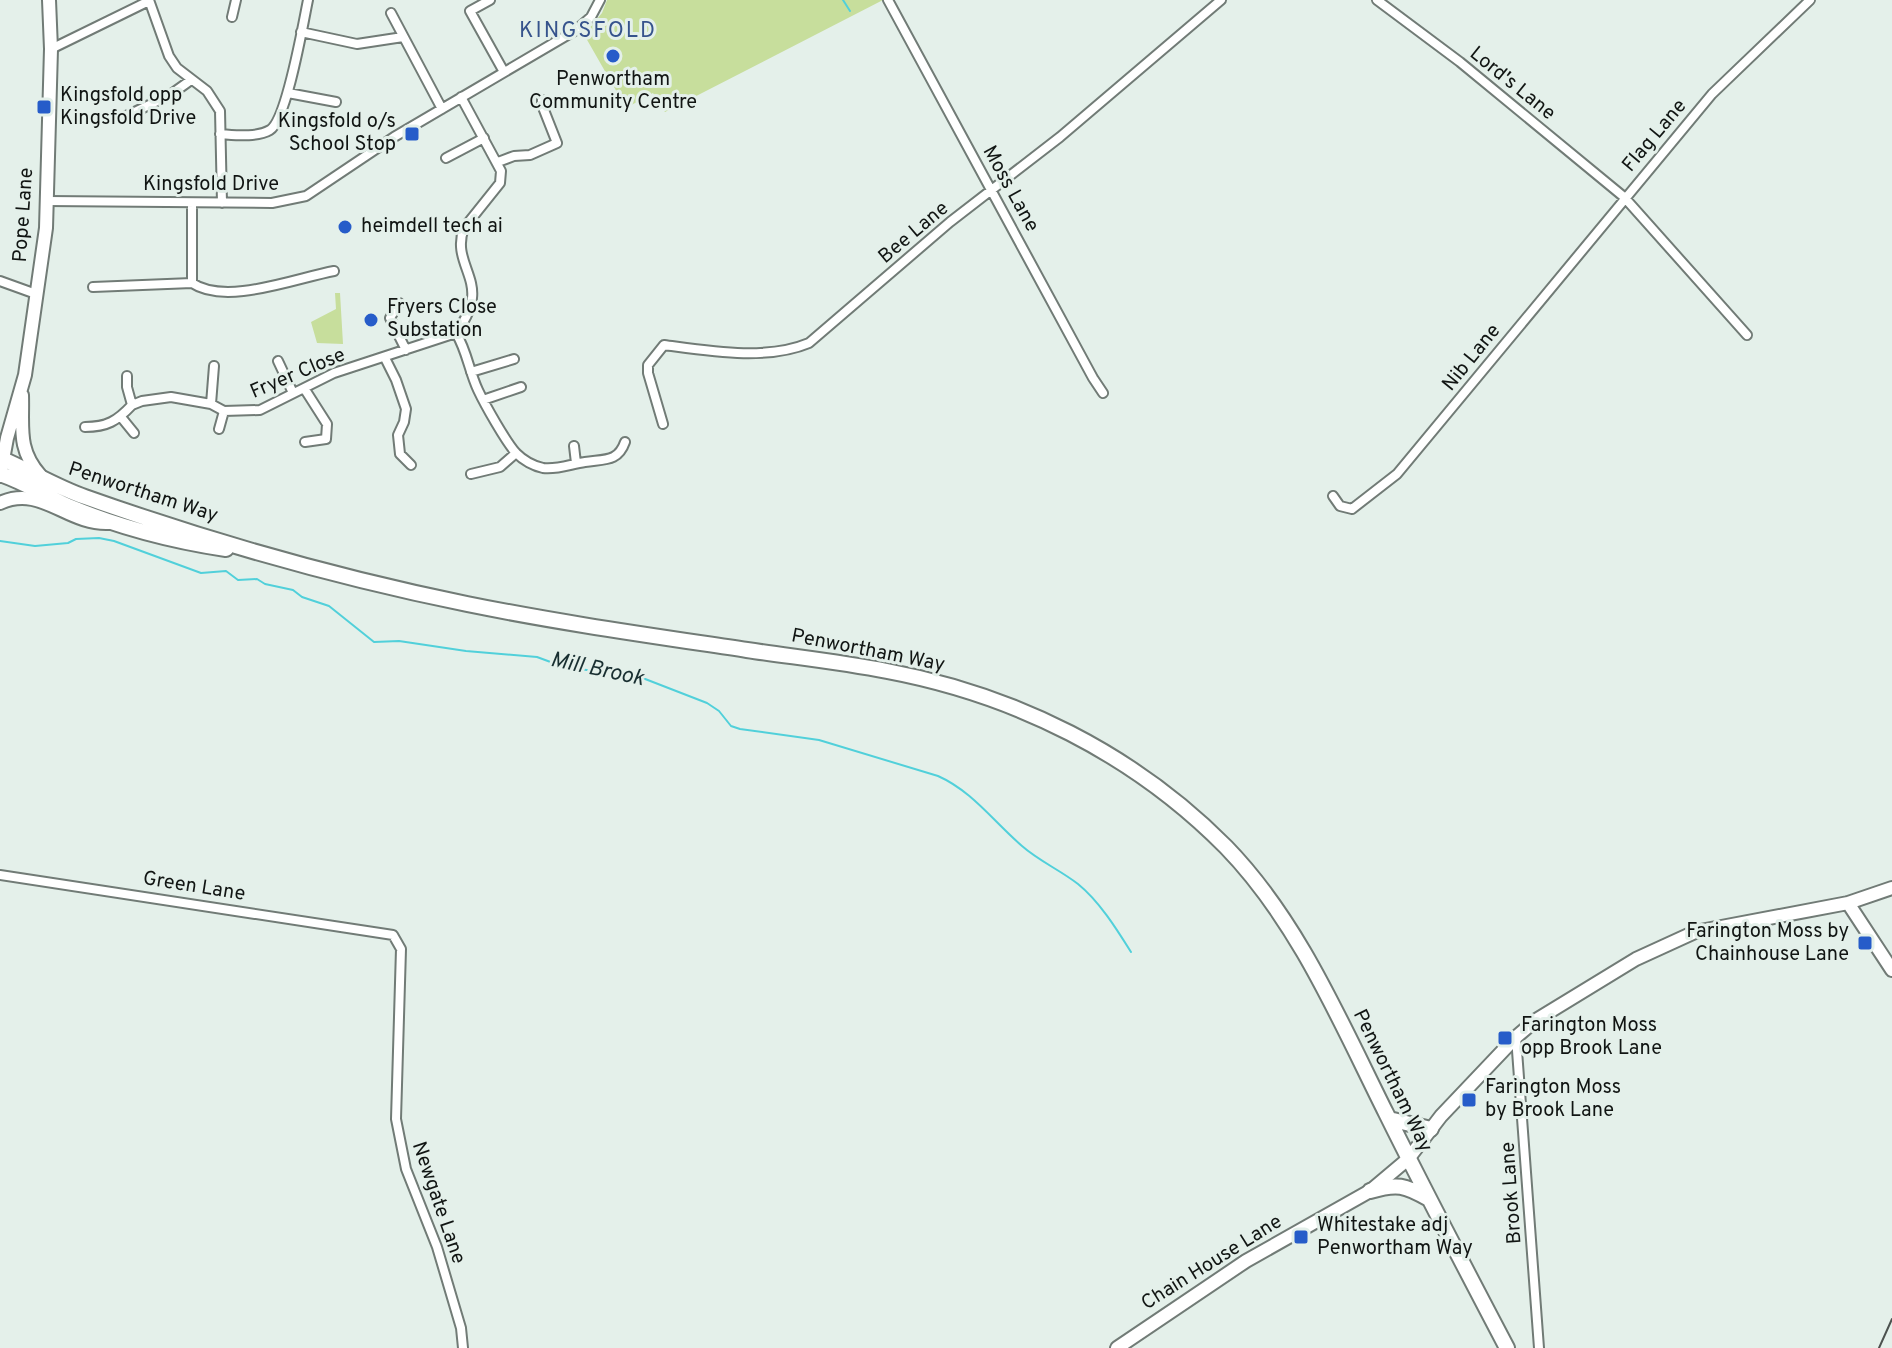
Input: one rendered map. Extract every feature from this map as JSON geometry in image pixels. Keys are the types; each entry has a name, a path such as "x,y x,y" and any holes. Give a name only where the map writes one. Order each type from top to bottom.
{"highway":[{"name":"Penwortham Way","path":"2,458 87,498 274,556 463,603 571,624 890,671 1016,708 1093,744 1177,801 1228,849 1274,906 1317,974 1408,1159 1507,1348"},
{"name":"Penwortham Way","path":"0,475 21,481 66,505 112,522 191,544 274,556"},
{"path":"1389,1119 1431,1129"},
{"path":"1370,1191 1389,1185 1406,1186 1429,1199"}],"street":[{"name":"Pope Lane","path":"0,475 22,388 43,261 51,49 49,0"},
{"path":"51,49 149,0 169,56 177,68 214,98 220,111 222,203"},
{"path":"232,17 236,0"},
{"path":"220,134 249,135 270,130 278,122 288,93 308,0"},
{"path":"490,0 470,11 504,72"},
{"name":"Kingsfold Drive","path":"47,201 272,203 306,196 461,97 576,30 591,17 600,0"},
{"name":"Moss Lane","path":"888,0 1103,393"},
{"name":"Bee Lane","path":"663,424 648,365 664,345 756,353 797,348 809,343 1221,0"},
{"name":"Lord's Lane","path":"1377,0 1460,62 1624,197"},
{"name":"Flag Lane","path":"1747,335 1624,197 1712,94 1810,0"},
{"path":"391,13 442,109"},
{"path":"301,32 357,44 403,37"},
{"path":"122,118 170,95 191,80"},
{"path":"288,93 336,102"},
{"path":"461,97 501,171 500,183 461,236 464,266 473,296 456,333 483,400 516,453 532,465 544,468 613,458 621,453 625,442"},
{"path":"498,162 514,156 530,155 557,143 542,100"},
{"path":"446,158 484,138"},
{"name":"Nib Lane","path":"1333,496 1340,506 1352,509 1397,474 1624,197"},
{"path":"192,203 192,283"},
{"path":"93,287 192,283 202,289 264,290 286,281 334,271"},
{"path":"0,281 36,294"},
{"path":"380,320 390,318 399,303"},
{"path":"390,318 406,350"},
{"name":"Fryer Close","path":"224,411 260,410 334,373 456,333"},
{"path":"385,358 406,409 398,435 400,454 411,465"},
{"path":"471,372 514,359"},
{"path":"278,361 293,393"},
{"path":"211,404 214,366"},
{"path":"127,376 132,405"},
{"path":"483,400 521,387"},
{"path":"22,388 22,442 31,464 44,479"},
{"path":"304,388 327,424 326,439 305,442"},
{"path":"85,427 104,427 121,417 132,405 153,398 171,397 211,404 224,411 219,429"},
{"path":"0,422 16,404"},
{"path":"121,417 134,433"},
{"path":"574,446 576,463"},
{"path":"471,474 500,467 516,453"},
{"path":"0,503 14,498 33,498 92,524 112,522"},
{"name":"Green Lane","path":"0,875 382,932"},
{"name":"Chain House Lane","path":"1117,1348 1246,1261 1370,1191 1408,1159 1431,1129 1516,1037 1536,1020 1636,959 1679,938 1723,925 1848,903 1892,888"},
{"path":"1848,903 1892,970"},
{"name":"Newgate Lane","path":"382,932 393,935 401,949 396,1119 406,1169 437,1247 461,1328 463,1348"},
{"name":"Brook Lane","path":"1516,1037 1539,1348"}],"green space":[{"path":"607,0 883,0 665,112 653,93 626,108 586,38 585,33 602,13"},
{"path":"335,293 340,293 343,344 317,343 311,322 336,309"}],"waterway":[{"path":"843,0 850,11"},
{"name":"Mill Brook","path":"0,541 35,546 68,543 76,539 114,541 201,573 226,571 238,580 257,579 265,584 293,590 302,597 329,606 374,642 399,641 537,657 564,667 640,677 707,703 719,711 731,726 740,729 819,740 938,776 972,798 1029,851 1086,891 1107,915 1131,952"}],"railway":[{"path":"1879,1348 1892,1319"}],"place":[{"name":"Penwortham Community Centre","path":"613,56"},
{"name":"Kingsfold opp Kingsfold Drive","path":"44,107"},
{"name":"Kingsfold o/s School Stop","path":"412,134"},
{"name":"heimdell tech ai","path":"345,227"},
{"name":"Fryers Close Substation","path":"371,320"},
{"name":"Farington Moss by Chainhouse Lane","path":"1865,943"},
{"name":"Farington Moss opp Brook Lane","path":"1505,1038"},
{"name":"Farington Moss by Brook Lane","path":"1469,1100"},
{"name":"Whitestake adj Penwortham Way","path":"1301,1237"}],"district":[{"name":"KINGSFOLD","path":"588,31"}]}
